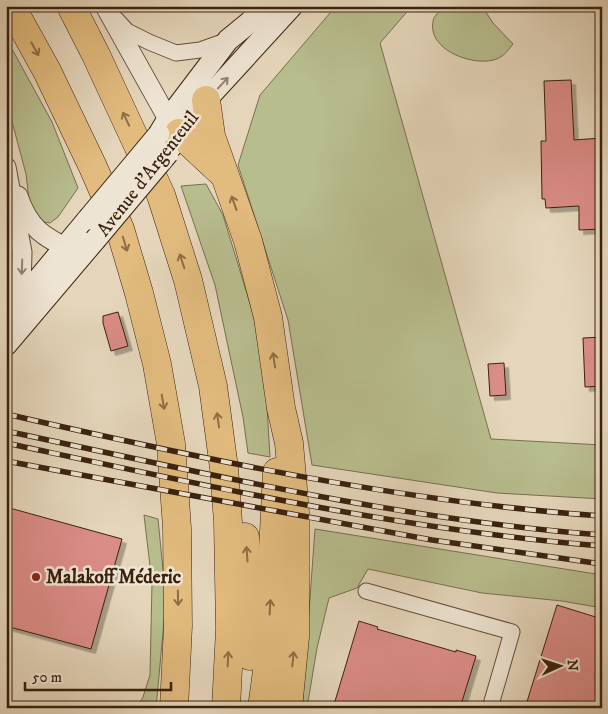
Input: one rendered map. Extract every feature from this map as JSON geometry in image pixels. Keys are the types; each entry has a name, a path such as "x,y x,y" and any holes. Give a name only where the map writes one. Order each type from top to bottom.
{"highway":[{"path":"11,6 47,71 120,229 157,364 171,444 177,528 178,626 174,708"},
{"path":"71,6 96,54 161,195 188,280 213,386 224,468 228,522 230,629 226,708"},
{"path":"206,100 211,136 248,241 268,317 281,408 289,443 295,512 295,637 288,708"},
{"path":"169,135 223,174"},
{"path":"262,708 267,671 281,408"},
{"path":"224,468 244,522 250,604 251,677 248,708"}],"main road":[{"path":"6,318 80,248 88,219 169,135 228,40 250,22 264,6"},
{"name":"Avenue d'Argenteuil","path":"6,345 169,135 206,100 292,6"}],"street":[{"path":"106,8 127,31 176,52 200,50 228,40"},
{"path":"106,8 169,135"},
{"path":"6,159 22,209 39,232 80,248"},
{"path":"6,167 22,252 21,289 6,318"},
{"path":"366,590 512,632 490,708"}],"green space":[{"path":"336,6 412,6 380,43 491,439 602,445 602,499 497,493 312,465 288,320 238,165 260,95"},
{"path":"444,6 482,6 493,23 513,44 501,57 489,61 466,59 454,54 444,48 436,39 433,29 434,18"},
{"path":"598,6 602,6 602,58 600,58"},
{"path":"6,38 52,122 78,188 58,217 50,223 38,221 30,209 26,174 6,99"},
{"path":"206,184 223,215 254,317 266,390 270,457 248,453 243,417 215,285 181,186"},
{"path":"144,515 158,519 166,600 156,708 137,708 143,697 150,675 152,583"},
{"path":"315,529 602,575 602,608 562,601 482,593 368,569 357,588 329,598 317,648 307,708 302,708"}],"building":[{"path":"571,80 574,140 602,138 602,229 579,230 579,206 546,208 545,199 542,199 541,141 546,141 544,81"},
{"path":"118,312 128,346 111,351 103,323 103,316"},
{"path":"602,337 602,386 585,387 583,338"},
{"path":"504,363 506,395 490,396 488,364"},
{"path":"6,507 122,539 91,649 6,626"},
{"path":"557,605 602,619 602,708 525,708"},
{"path":"359,621 378,627 377,629 476,656 460,708 333,708"}],"railway":[{"path":"6,414 302,477 452,500 602,516"},
{"path":"6,431 377,507 527,528 602,535"},
{"path":"6,443 228,490 377,517 527,539 602,546"},
{"path":"6,461 432,540 602,564"}],"place":[{"name":"Malakoff Méderic","path":"36,577"}]}
